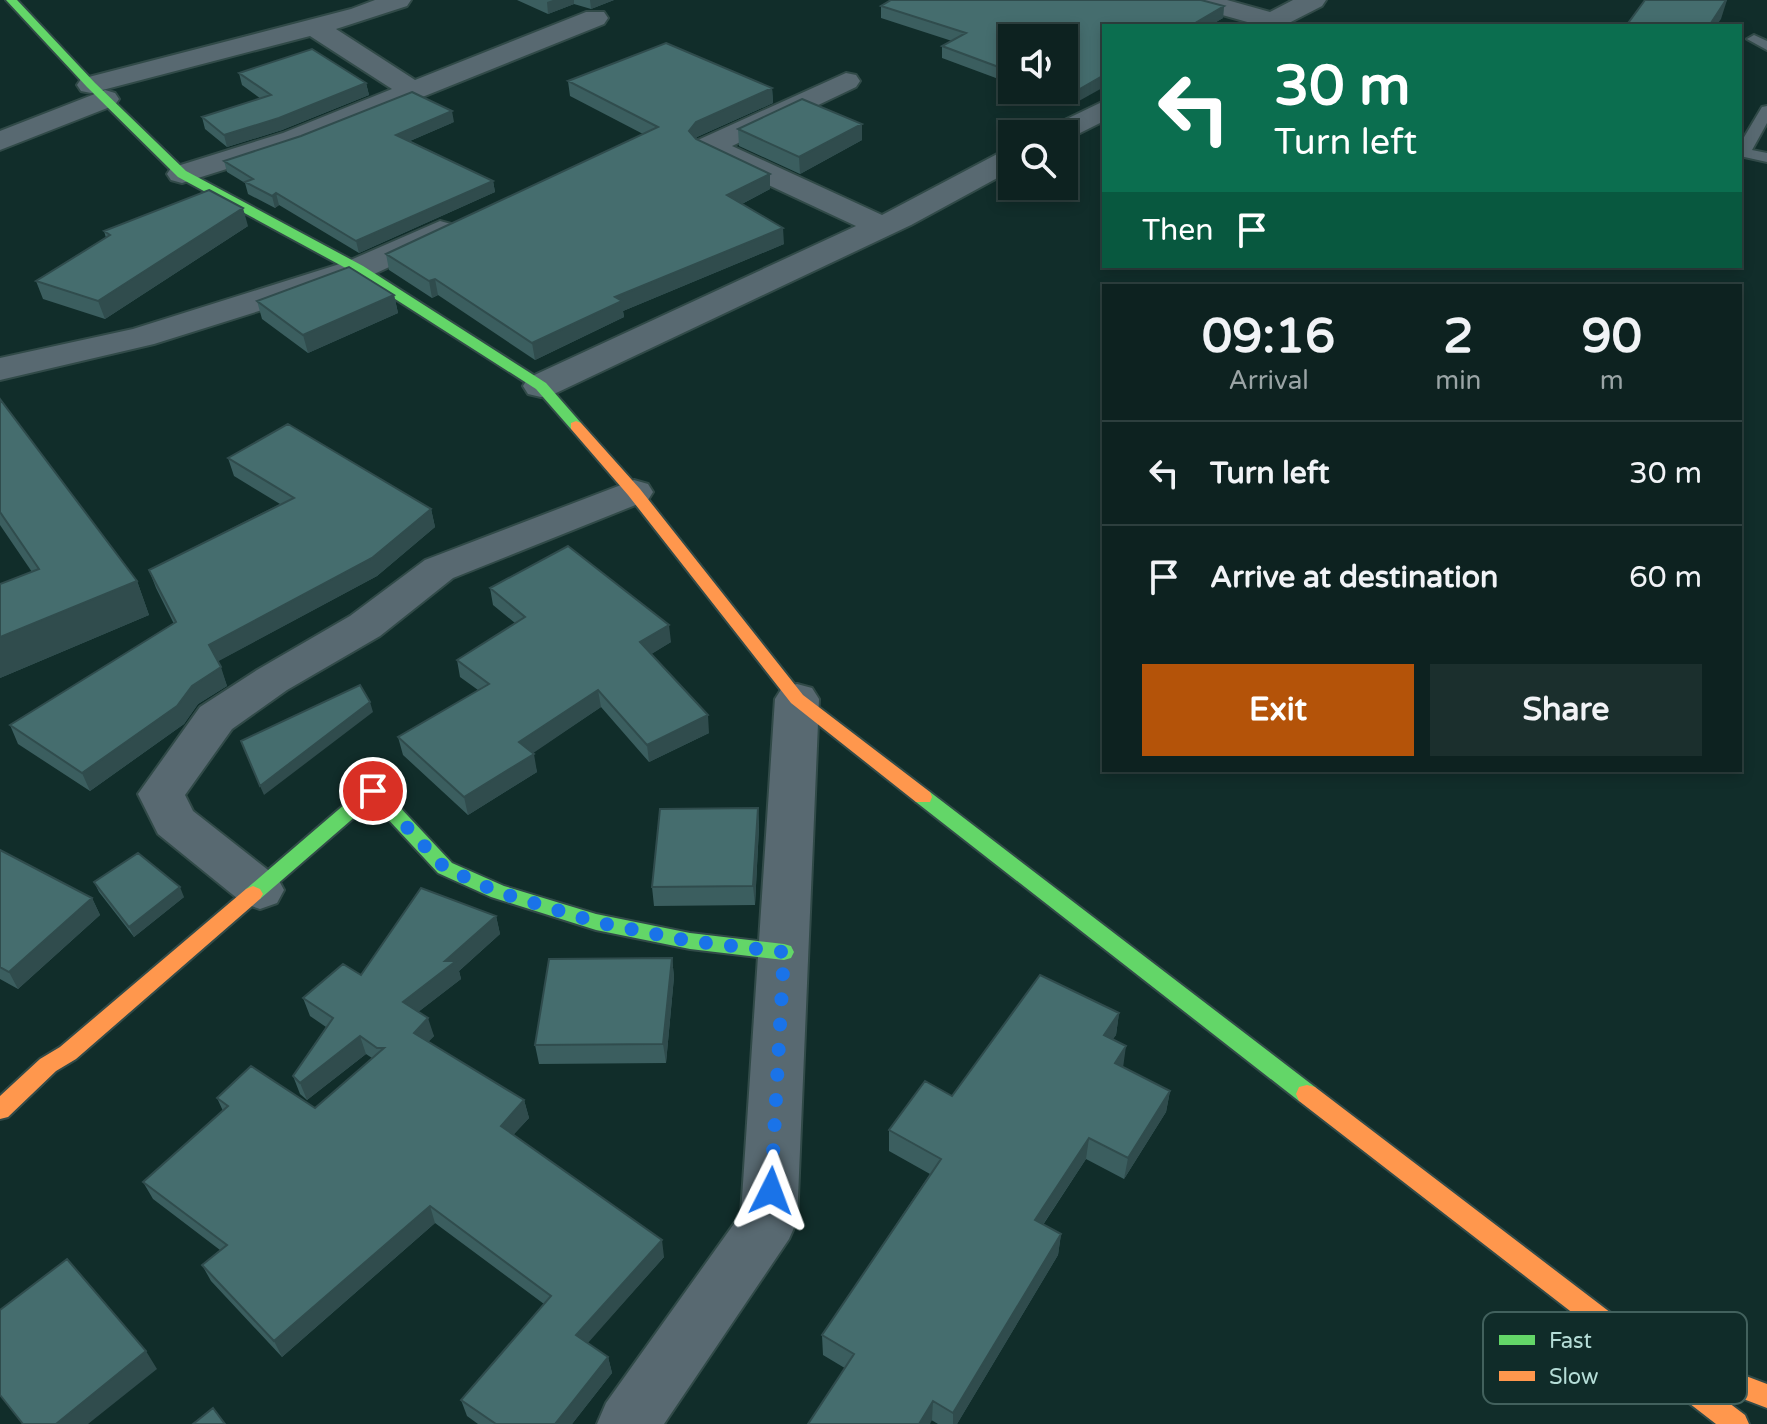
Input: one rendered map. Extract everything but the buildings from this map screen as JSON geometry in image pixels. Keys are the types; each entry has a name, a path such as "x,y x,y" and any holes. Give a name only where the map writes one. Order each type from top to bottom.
{"main road":[{"path":"11,0 98,92 182,174 358,269 541,386 634,492 797,699 1588,1312"},
{"path":"0,1110 48,1065 68,1053 373,791 445,868 498,892 596,922 690,941 784,952"},
{"path":"1747,1388 1767,1396"},
{"path":"1709,1404 1736,1424"}],"street":[{"path":"0,141 98,92 360,15 398,0"},
{"path":"1199,0 1267,24 1313,0"},
{"path":"182,174 293,139 595,18"},
{"path":"314,27 413,91"},
{"path":"846,81 708,146 881,226"},
{"path":"1078,124 1102,111"},
{"path":"541,386 881,226 998,165"},
{"path":"0,369 142,337 358,269 471,217"},
{"path":"260,890 175,822 161,794 216,718 272,680 365,626 439,569 634,492"},
{"path":"628,1424 769,1221 797,699"}],"lane":[{"path":"1767,110 1742,152 1767,158"}],"traffic: fast":[{"path":"11,0 91,85 182,174 358,269 541,386 576,426"},
{"path":"253,894 373,791 445,868 498,892 596,922 690,941 784,952"},
{"path":"923,797 1307,1094"}],"traffic: slow":[{"path":"576,426 634,492 797,699 923,797"},
{"path":"0,1110 48,1065 68,1053 253,894"},
{"path":"1307,1094 1590,1312"},
{"path":"1747,1388 1767,1396"},
{"path":"1710,1404 1736,1424"}],"route":[{"path":"373,791 445,868 498,892 596,922 690,941 784,952 771,1191"}]}
